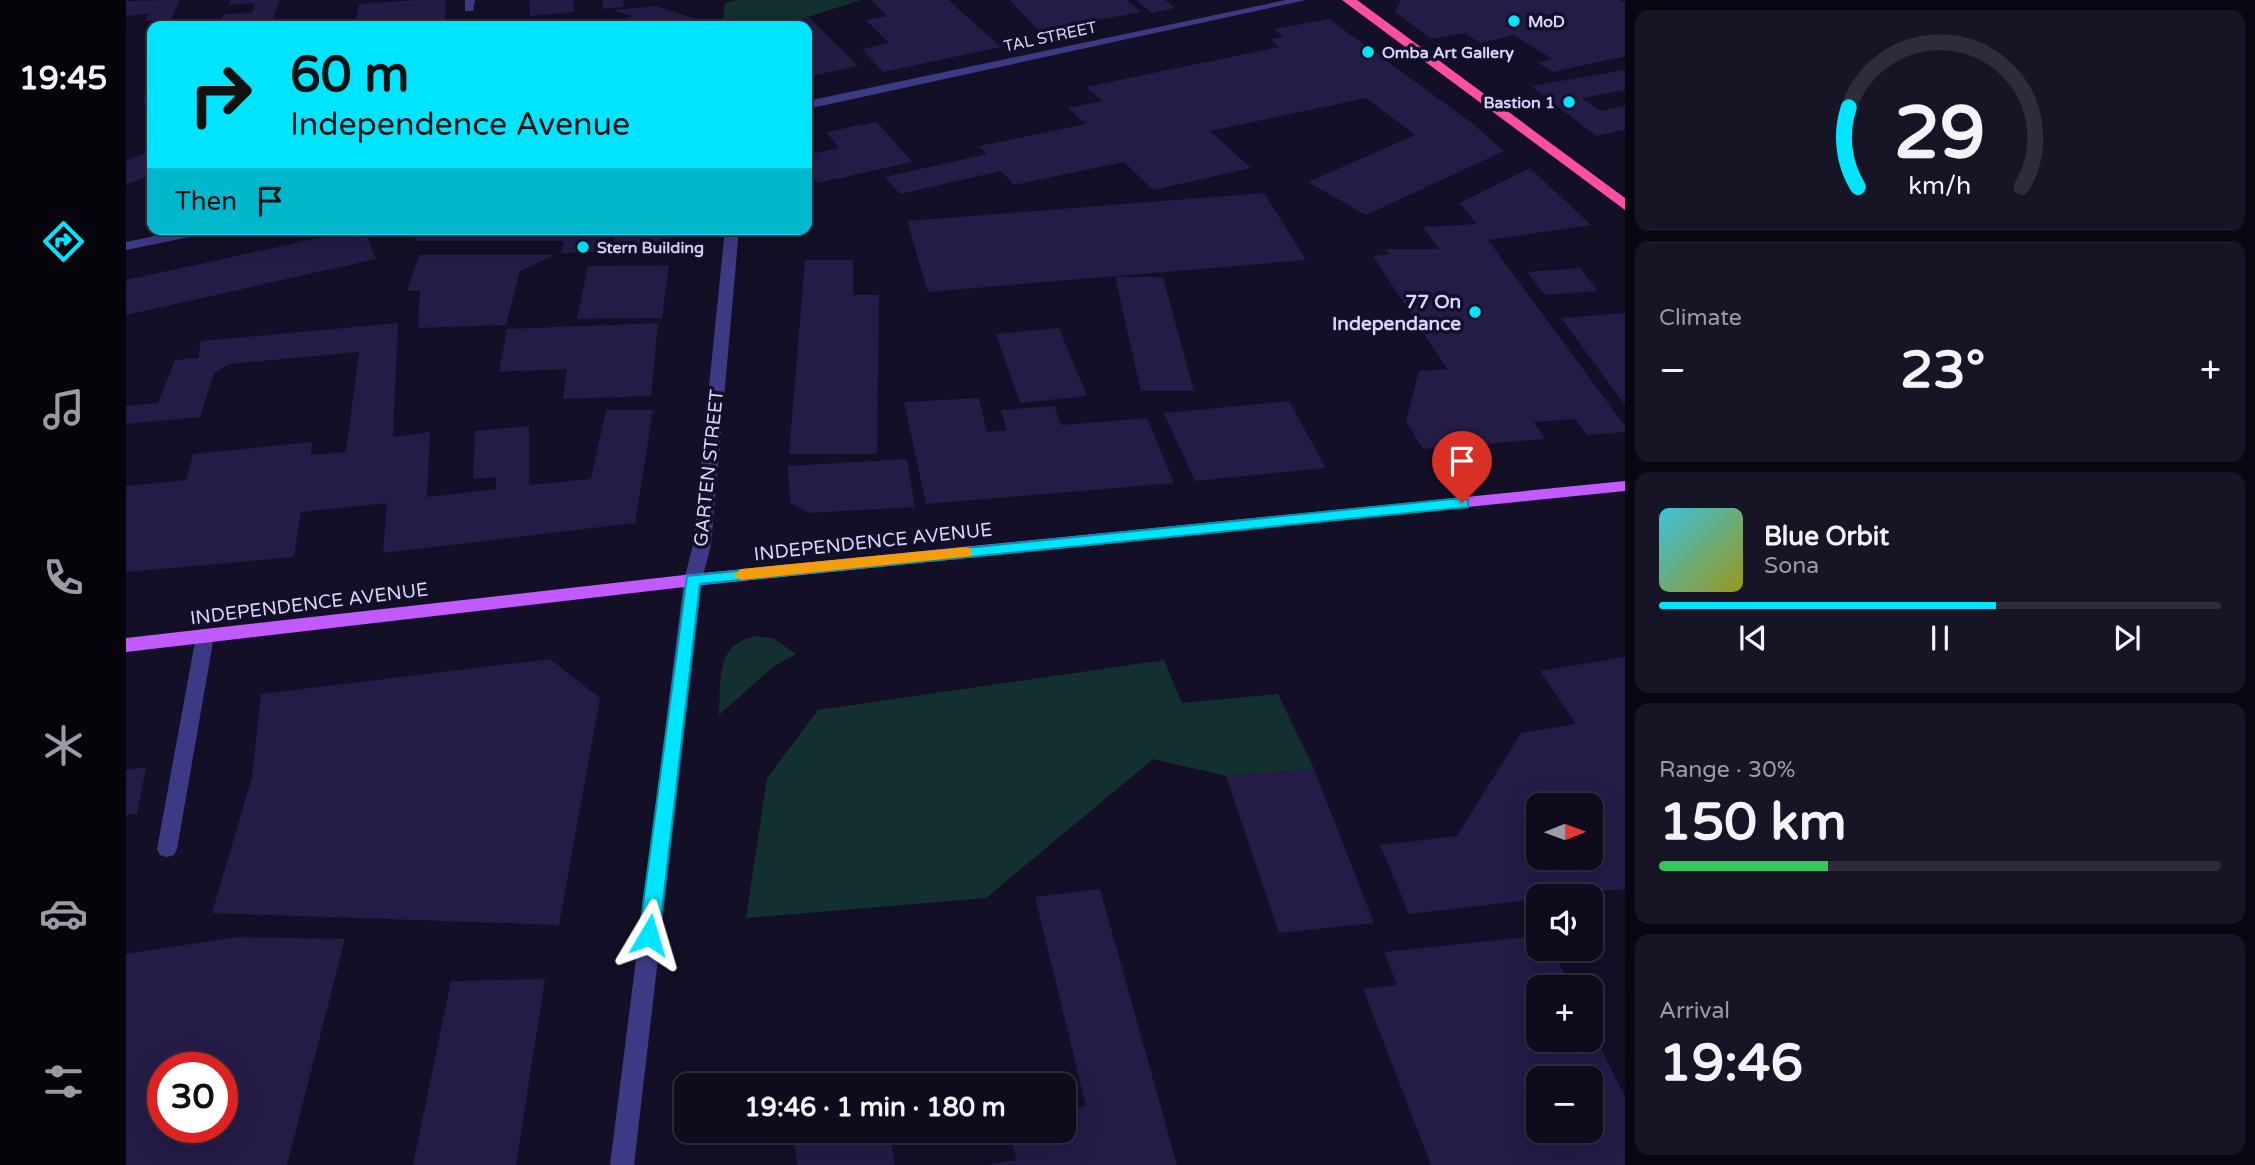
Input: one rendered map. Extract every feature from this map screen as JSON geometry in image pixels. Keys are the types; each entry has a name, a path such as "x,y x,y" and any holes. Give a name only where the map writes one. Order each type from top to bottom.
{"highway":[{"path":"1349,0 1625,205"}],"main road":[{"name":"INDEPENDENCE AVENUE","path":"126,645 693,579 1625,486"}],"street":[{"name":"TAL STREET","path":"812,104 1301,0"},
{"path":"126,246 180,235"},
{"name":"GARTEN STREET","path":"622,1165 693,579 702,545 731,235"},
{"path":"167,849 205,636"}],"green space":[{"path":"737,0 861,0 796,21 723,21 725,3"},
{"path":"757,636 773,638 796,654 773,667 719,715 721,676 727,655 743,640"},
{"path":"1164,660 1182,703 1278,694 1314,769 1226,776 1153,759 986,898 746,918 767,778 818,710"}],"building":[{"path":"180,0 171,20 145,21 149,14 126,16 126,1"},
{"path":"231,0 280,0 272,21 220,21 223,14 252,13 255,3 229,5"},
{"path":"446,0 445,21 356,21 359,4"},
{"path":"529,0 573,0 574,12 530,16"},
{"path":"603,0 623,0 624,7 603,9"},
{"path":"871,0 948,0 1001,47 883,72 862,49 889,43 866,20 887,16"},
{"path":"1010,0 1127,0 1141,12 1039,31"},
{"path":"1136,0 1165,0 1175,8 1152,13"},
{"path":"1401,0 1619,0 1625,3 1625,56 1553,72 1538,63 1552,59 1514,35 1480,43 1465,33 1431,39 1395,12"},
{"path":"656,6 702,21 623,21 632,16 612,10"},
{"path":"808,16 858,66 812,76 812,21 794,21"},
{"path":"1329,19 1472,123 1504,151 1366,215 1308,182 1415,135 1366,98 1210,131 1251,168 1153,190 1124,162 1014,185 1001,171 900,194 885,177 987,154 979,146 1086,124 1068,108 1102,101 1086,87 1279,47 1271,39 1283,37 1275,29"},
{"name":"Bastion 1","path":"1625,70 1625,90 1582,98 1600,111 1625,106 1625,130 1596,136 1531,86"},
{"path":"877,122 912,162 818,183 812,175 812,154 839,148 826,132"},
{"path":"147,152 147,176 126,185 126,161"},
{"name":"77 On Independance","path":"1530,168 1591,225 1488,240 1625,426 1625,432 1587,435 1575,419 1534,422 1545,439 1423,449 1406,421 1419,371 1447,369 1373,256 1389,254 1386,249 1439,249 1423,227 1476,224 1460,203"},
{"path":"1264,193 1306,260 928,292 907,221"},
{"path":"332,235 366,235 376,259 126,315 126,280"},
{"path":"416,235 607,235 603,252 561,253 564,241 415,241"},
{"path":"615,235 672,235 669,253 611,253"},
{"path":"419,255 555,255 520,271 506,325 418,328 420,291 407,291"},
{"path":"805,260 853,260 853,295 879,295 877,454 789,454"},
{"path":"669,265 662,318 577,319 588,266"},
{"path":"1580,268 1598,291 1545,295 1527,272"},
{"path":"1115,277 1163,277 1194,391 1141,391"},
{"path":"1625,313 1625,405 1561,318"},
{"path":"398,323 393,437 430,432 427,497 496,489 496,477 473,479 475,431 529,426 529,485 591,479 606,410 653,410 635,523 383,553 387,503 301,512 294,557 126,572 126,486 186,480 193,454 312,442 311,455 346,452 359,352 229,364 214,373 200,417 126,424 126,406 158,403 175,360 198,358 201,341"},
{"path":"658,323 651,396 563,399 567,369 499,372 507,329"},
{"path":"1059,328 1087,396 1020,403 996,334"},
{"path":"979,398 987,432 1007,430 1001,410 1054,406 1061,425 1147,418 1174,483 926,504 904,402"},
{"path":"1289,401 1326,468 1195,481 1164,413"},
{"path":"907,459 915,507 808,513 790,503 788,466"},
{"path":"1625,657 1625,889 1603,891 1603,884 1526,884 1526,900 1409,914 1380,845 1457,836 1521,733 1576,724 1540,671"},
{"path":"550,659 600,698 559,925 212,913 252,777 261,694"},
{"path":"146,767 137,814 126,815 126,770"},
{"path":"1314,769 1374,923 1279,933 1226,776"},
{"path":"1100,889 1177,1165 987,1165 1016,1160 1013,1143 1076,1143 1076,1107 1086,1106 1035,897"},
{"path":"236,937 345,939 287,1165 126,1165 126,954"},
{"path":"1526,937 1526,961 1558,961 1565,975 1526,975 1526,1052 1603,1052 1625,1097 1625,1165 1431,1165 1363,989 1397,985 1384,952"},
{"path":"545,979 516,1165 413,1165 451,981"},
{"path":"794,1143 891,1143 895,1165 797,1165"}],"slow traffic":[{"path":"741,575 966,552"}],"place":[{"name":"MoD","path":"1514,21"},
{"name":"Omba Art Gallery","path":"1368,52"},
{"name":"Bastion 1","path":"1569,102"},
{"name":"Stern Building","path":"583,247"},
{"name":"77 On Independance","path":"1475,312"}],"route":[{"path":"649,935 693,579 1462,503"}]}
